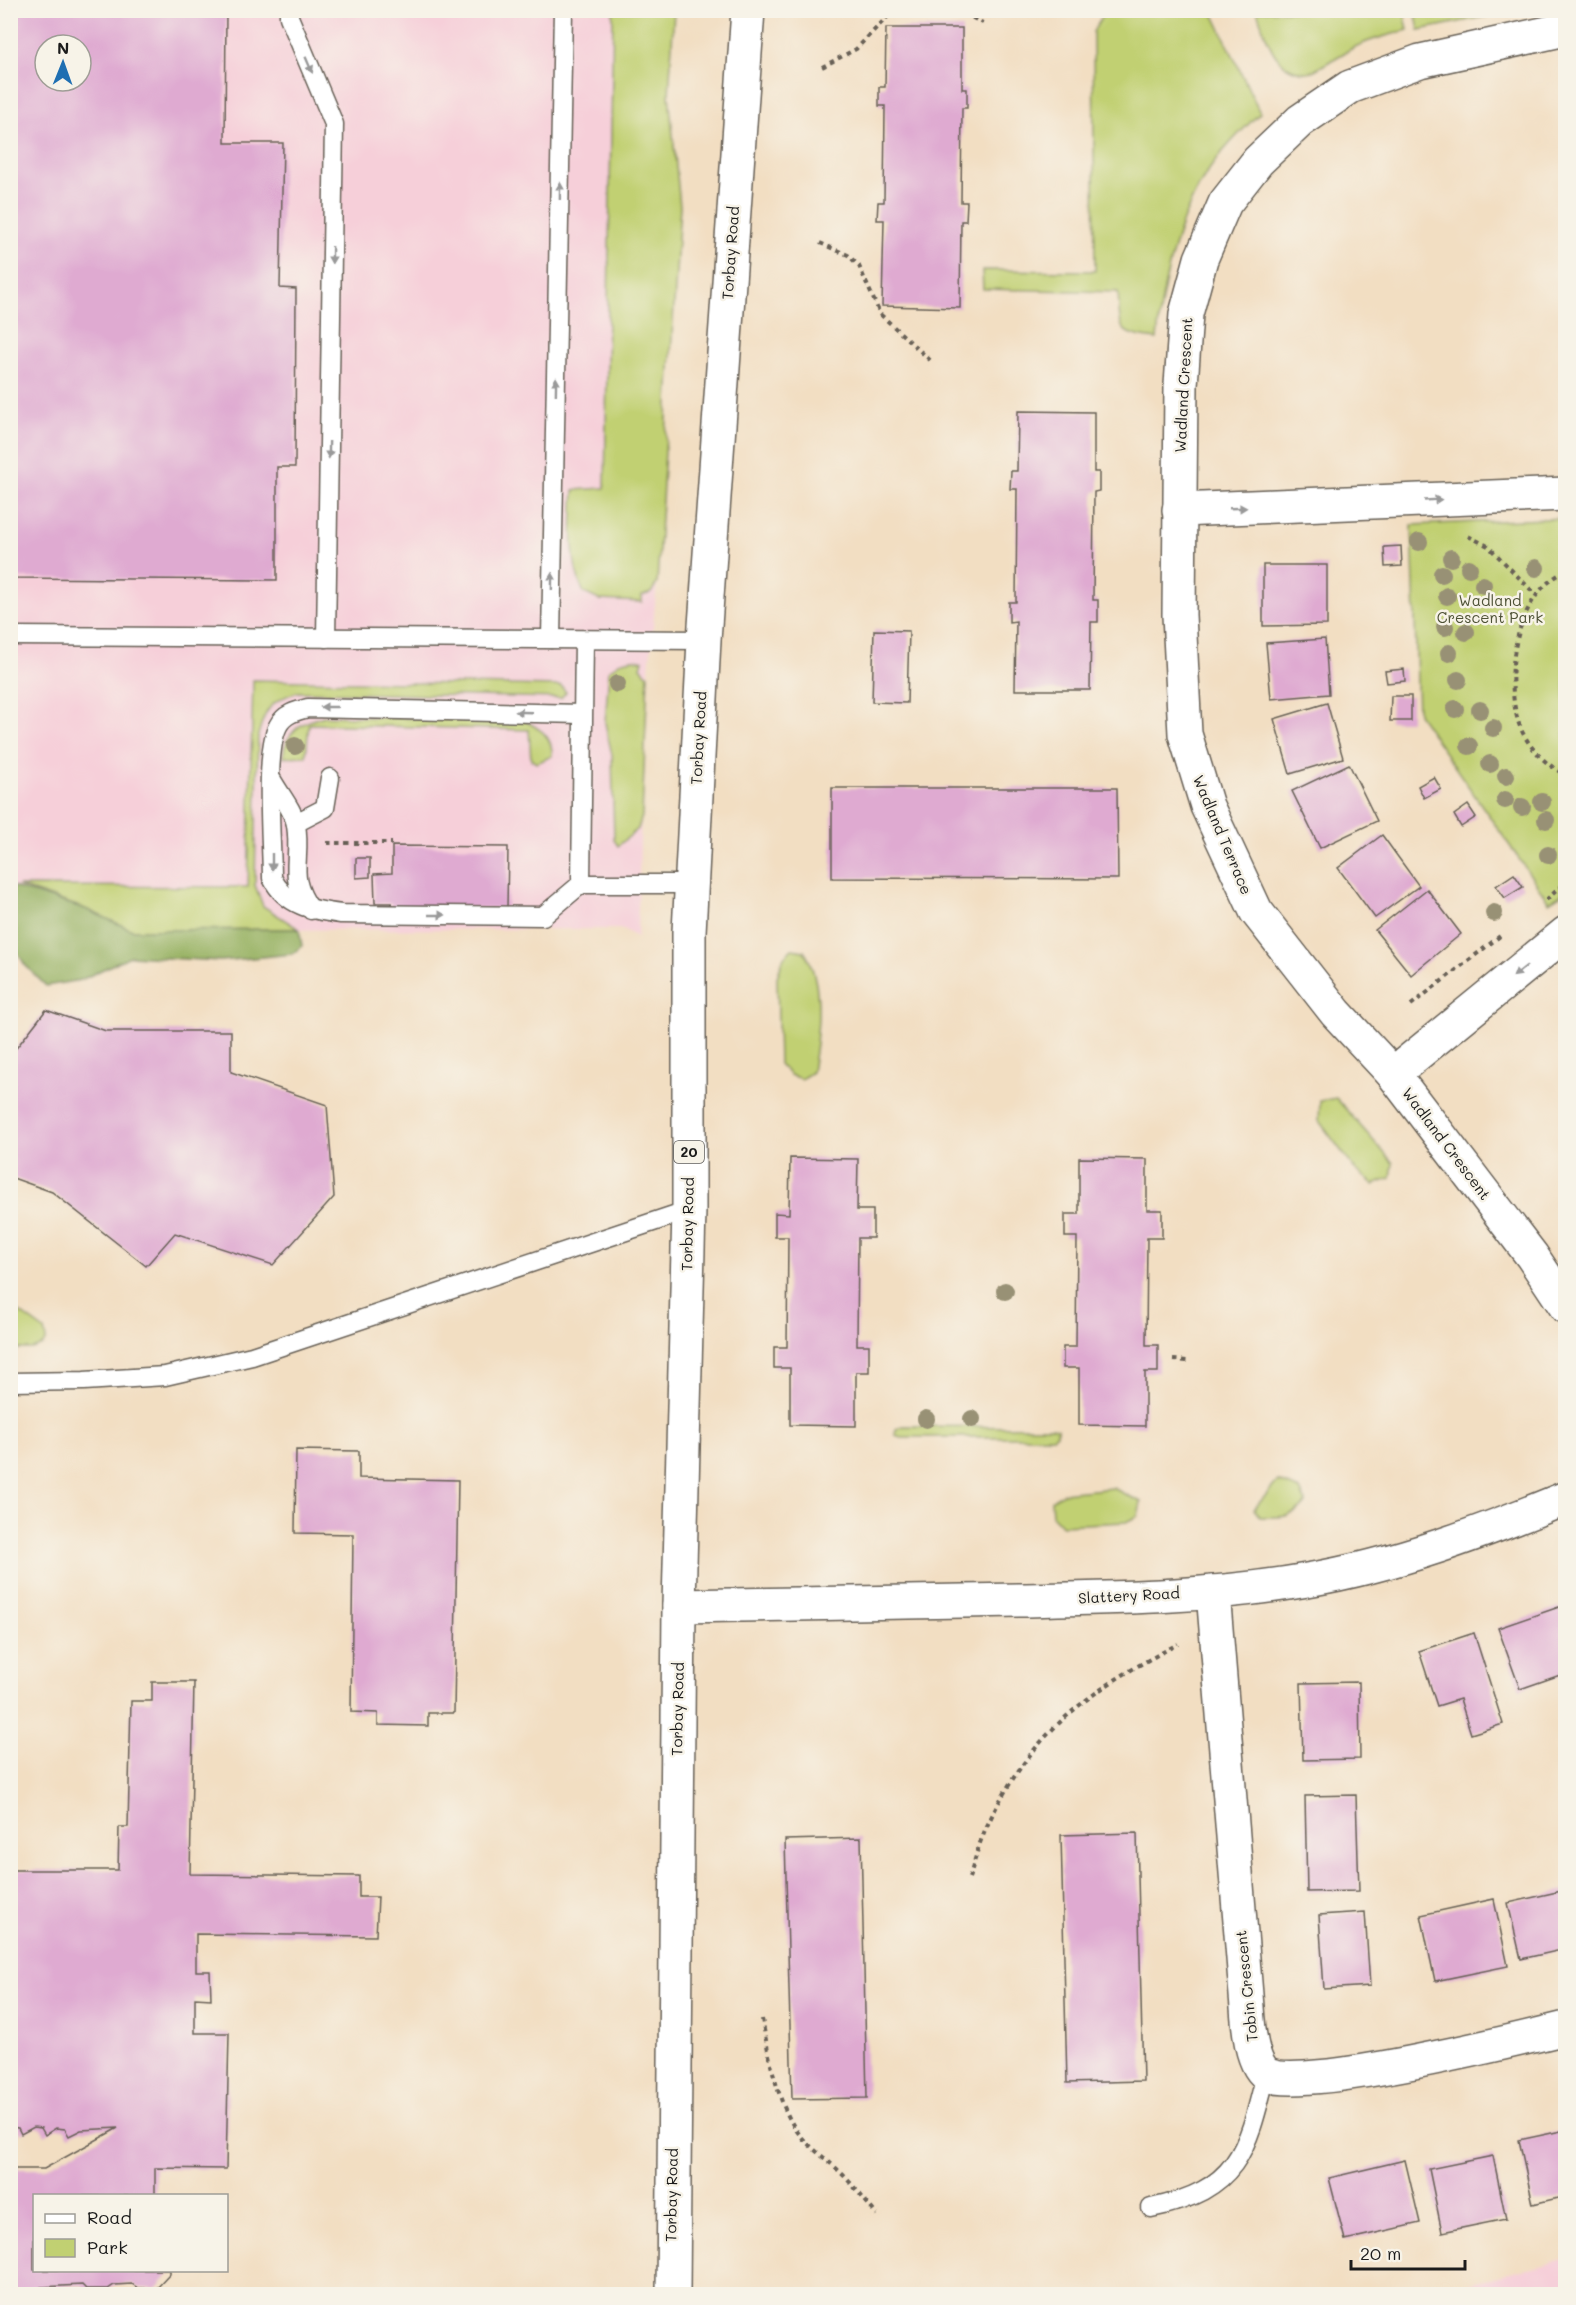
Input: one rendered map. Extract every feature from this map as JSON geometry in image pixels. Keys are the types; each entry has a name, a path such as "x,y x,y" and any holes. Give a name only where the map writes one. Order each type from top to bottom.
{"street":[{"name":"Torbay Road","path":"673,2295 679,1606 689,1210 691,884 704,640 748,10"},
{"name":"Wadland Crescent","path":"1179,510 1181,385 1186,314 1201,259 1225,203 1258,161 1300,121 1350,87 1420,61 1566,29"},
{"path":"1179,510 1566,494"},
{"name":"Wadland Terrace","path":"1179,510 1181,696 1185,734 1207,806 1256,911 1336,1013 1393,1074"},
{"name":"Wadland Crescent","path":"1566,933 1393,1074 1532,1256 1566,1307"},
{"name":"Slattery Road","path":"679,1606 1137,1597 1213,1592 1308,1580 1392,1560 1503,1524 1566,1498"},
{"name":"Tobin Crescent","path":"1213,1592 1248,2022 1258,2064 1266,2074"},
{"path":"1266,2074 1295,2078 1335,2074 1480,2049 1566,2028"}],"lane":[{"path":"289,10 334,124 326,638"},
{"path":"551,639 563,10"},
{"path":"10,636 704,640"},
{"path":"581,884 584,640"},
{"path":"582,714 308,708 290,713 278,725 271,748 272,878 278,892 290,901 312,910 341,914 543,916 581,884 691,884"},
{"path":"296,824 325,808 330,778"},
{"path":"271,779 296,824 296,877 299,892 312,910"},
{"path":"10,1382 84,1381 165,1376 252,1356 689,1210"},
{"path":"1151,2208 1174,2203 1223,2179 1241,2156 1253,2126 1266,2074"}],"path":[{"path":"822,67 856,49 894,10"},
{"path":"956,10 982,23"},
{"path":"820,243 848,255 859,266 880,314 931,361"},
{"path":"1463,533 1488,546 1535,594"},
{"path":"1566,571 1556,576 1535,594 1523,621 1513,661 1514,696 1519,723 1533,749 1555,770 1566,775"},
{"path":"324,843 392,843"},
{"path":"1537,908 1566,882"},
{"path":"1411,1005 1510,929"},
{"path":"1173,1360 1188,1360"},
{"path":"969,1878 986,1827 1014,1777 1041,1739 1077,1705 1120,1674 1178,1644"},
{"path":"762,2019 768,2052 782,2103 794,2126 818,2156 837,2169 877,2215"}],"shaded area":[{"path":"11,11 674,11 669,95 680,206 657,583 644,724 637,937 623,929 132,930 11,915"},
{"path":"1565,2260 1565,2294 1423,2294"}],"green space":[{"path":"1415,10 1514,11 1419,30"},
{"path":"613,11 674,11 669,95 680,206 657,583 651,593 642,596 642,602 599,600 584,593 576,569 573,542 574,490 605,488"},
{"path":"1105,11 1212,11 1260,113 1217,159 1195,193 1186,212 1167,276 1157,339 1134,335 1123,328 1119,315 1118,292 983,289 982,270 1095,271 1093,32"},
{"path":"1257,11 1404,11 1408,30 1361,44 1310,72 1298,71 1280,61 1273,52"},
{"name":"Wadland Crescent Park","path":"1565,518 1566,891 1549,902 1418,714 1412,525"},
{"path":"643,660 641,667 648,675 642,816 638,829 618,846 614,840 612,755 605,723 609,670 622,661"},
{"path":"253,680 561,686 566,692 561,698 298,692 275,702 263,718 258,735 255,885 263,906 299,929 132,930 83,908 18,886 248,887"},
{"path":"324,716 525,721 545,734 552,749 552,756 537,763 531,760 529,730 309,724 306,756 283,757 287,740 296,729"},
{"path":"10,886 83,908 132,930 299,929 302,946 292,954 221,961 130,956 81,980 46,986 25,965 11,941"},
{"path":"792,949 804,951 811,964 817,994 818,1026 812,1072 801,1079 790,1075 779,1064 777,977 784,957"},
{"path":"1336,1098 1393,1163 1391,1178 1374,1185 1354,1168 1319,1121 1320,1101"},
{"path":"11,1306 44,1330 46,1339 43,1345 32,1349 11,1349"},
{"path":"903,1426 1051,1427 1057,1428 1057,1434 1053,1437 901,1437 895,1435 896,1429"},
{"path":"1278,1481 1300,1490 1306,1503 1291,1514 1279,1517 1260,1517 1254,1509"},
{"path":"1113,1488 1141,1502 1138,1516 1126,1522 1062,1525 1052,1515 1051,1501 1063,1493"}],"building":[{"path":"10,10 226,10 225,143 283,143 280,288 296,289 295,467 277,467 277,580 10,578"},
{"path":"886,28 962,28 962,89 967,89 967,108 962,108 961,202 967,202 966,221 961,221 960,308 882,306 884,220 877,220 878,202 884,202 885,106 879,106 879,87 885,87"},
{"path":"1018,411 1094,412 1094,472 1099,472 1099,491 1094,492 1093,600 1098,600 1098,622 1091,622 1090,690 1015,690 1016,621 1009,622 1009,602 1016,602 1017,489 1010,489 1011,471 1017,471"},
{"path":"1401,546 1402,566 1385,567 1384,547"},
{"path":"1263,565 1327,565 1327,625 1263,626"},
{"path":"874,630 909,631 907,703 872,702"},
{"path":"1325,639 1329,694 1271,699 1266,643"},
{"path":"1404,669 1405,681 1387,683 1385,671"},
{"path":"1391,696 1411,696 1411,721 1390,721"},
{"path":"1327,703 1343,758 1290,774 1274,719"},
{"path":"1349,764 1377,821 1320,848 1292,791"},
{"path":"1434,777 1441,789 1424,798 1418,786"},
{"path":"832,788 1117,788 1118,879 832,878"},
{"path":"1468,805 1476,817 1461,827 1454,815"},
{"path":"1382,835 1419,886 1375,918 1338,868"},
{"path":"392,846 508,847 507,908 391,906 392,903 375,903 374,874 392,873"},
{"path":"356,858 370,858 370,877 356,878"},
{"path":"1514,874 1523,887 1505,898 1496,886"},
{"path":"1427,889 1461,934 1411,975 1375,930"},
{"path":"46,1010 106,1031 231,1031 231,1072 327,1105 334,1197 273,1265 175,1233 146,1266 52,1192 10,1177 10,1056"},
{"path":"790,1158 858,1159 857,1210 873,1210 873,1238 858,1238 857,1345 869,1345 869,1372 856,1372 856,1426 790,1425 790,1368 774,1368 774,1347 787,1347 788,1237 775,1237 775,1213 789,1214"},
{"path":"1079,1158 1147,1159 1147,1210 1162,1210 1162,1238 1147,1238 1146,1345 1158,1345 1158,1372 1145,1372 1145,1426 1079,1425 1079,1368 1063,1368 1063,1347 1076,1347 1077,1237 1065,1237 1065,1214 1079,1214"},
{"path":"296,1450 359,1451 359,1478 458,1480 454,1713 428,1713 428,1726 378,1725 378,1713 351,1712 353,1534 295,1533"},
{"path":"1559,1607 1566,1625 1566,1673 1520,1689 1498,1628"},
{"path":"1474,1633 1503,1724 1471,1734 1460,1699 1437,1706 1419,1651"},
{"path":"152,1682 194,1682 190,1874 359,1876 359,1897 378,1897 376,1936 196,1934 196,1971 210,1971 211,1999 195,1998 195,2033 229,2033 226,2169 155,2168 155,2194 33,2194 33,2272 170,2272 170,2274 156,2289 138,2288 132,2284 114,2285 108,2289 86,2289 82,2285 41,2287 41,2294 10,2294 10,2169 44,2169 118,2128 81,2130 69,2136 65,2129 56,2128 45,2135 41,2128 34,2127 21,2134 18,2128 10,2127 10,1870 118,1870 119,1827 128,1827 131,1701 152,1701"},
{"path":"1359,1682 1360,1759 1303,1760 1301,1683"},
{"path":"1356,1795 1359,1891 1307,1892 1305,1796"},
{"path":"1137,1833 1143,2081 1067,2083 1061,1835"},
{"path":"861,1838 867,2098 792,2099 785,1840"},
{"path":"1566,1890 1566,1949 1521,1959 1508,1903"},
{"path":"1494,1899 1508,1966 1435,1981 1421,1915"},
{"path":"1365,1912 1370,1986 1324,1989 1319,1915"},
{"path":"1566,2130 1566,2196 1533,2204 1519,2140"},
{"path":"1493,2156 1506,2219 1442,2232 1429,2169"},
{"path":"1405,2160 1420,2223 1345,2240 1329,2178"}]}
